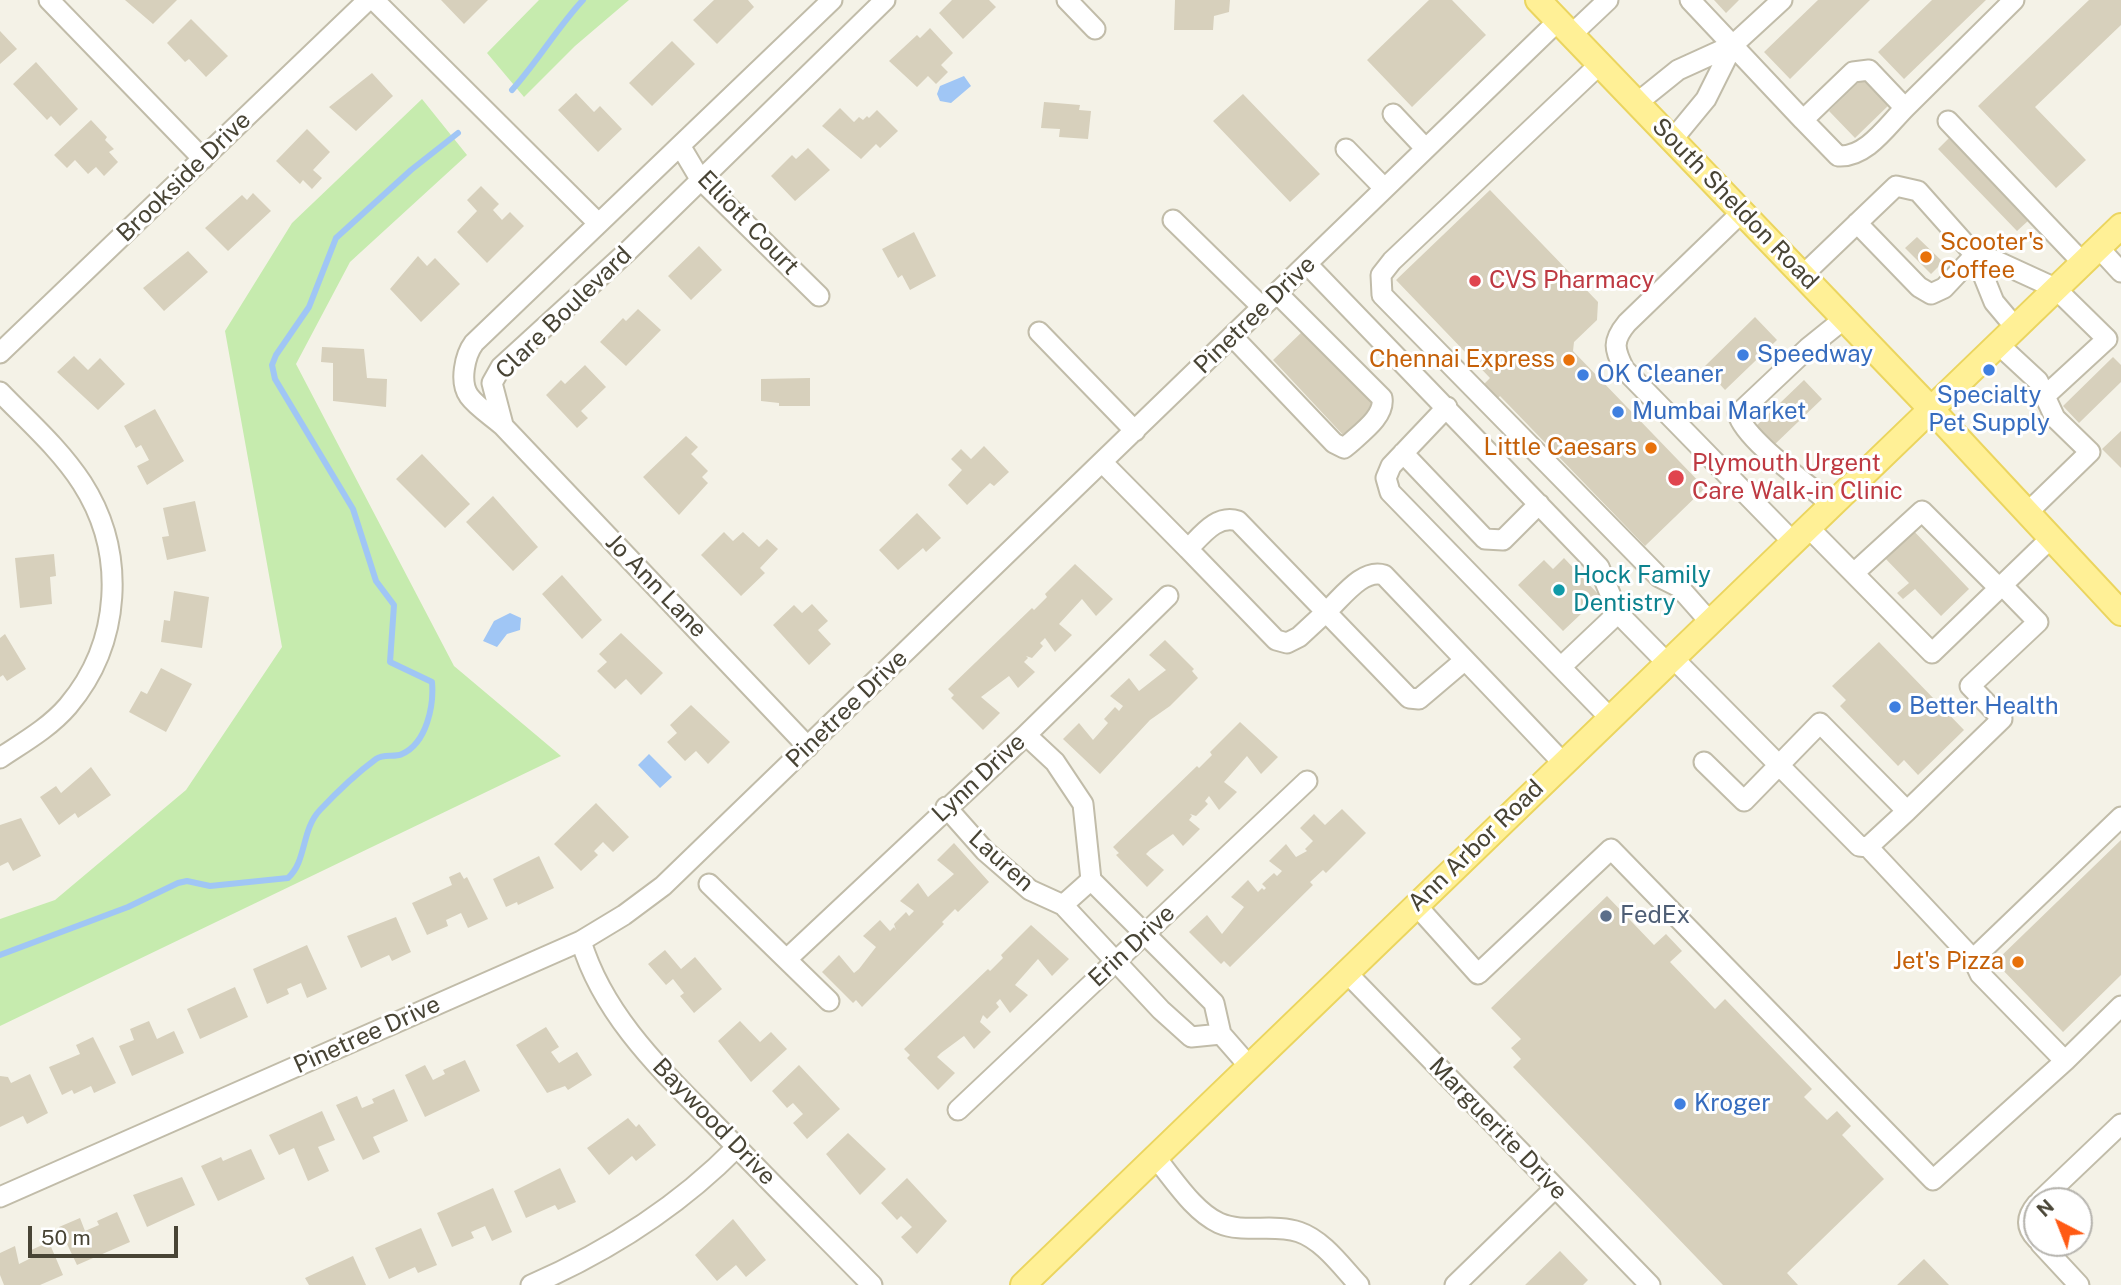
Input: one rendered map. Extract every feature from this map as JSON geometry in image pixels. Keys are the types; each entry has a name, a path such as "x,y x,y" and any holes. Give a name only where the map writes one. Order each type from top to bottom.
{"main road":[{"name":"South Sheldon Road","path":"1538,0 1931,409 2121,613"},
{"name":"Ann Arbor Road","path":"1023,1285 2121,226"}],"street":[{"path":"49,0 203,159"},
{"name":"Brookside Drive","path":"0,353 368,0"},
{"path":"374,0 597,222"},
{"name":"Clare Boulevard","path":"503,426 468,395 465,377 467,353 522,293 681,147 832,0"},
{"name":"Clare Boulevard","path":"503,426 492,383 502,367 885,0"},
{"path":"1067,0 1096,29"},
{"name":"Pinetree Drive","path":"0,1197 581,941 624,915 663,886 1425,148 1564,28 1608,0"},
{"path":"1690,0 1838,156 1851,157 1861,151 2014,0"},
{"path":"1637,103 1678,70 1733,45 1782,0"},
{"path":"1673,139 1706,99 1733,45"},
{"path":"1599,65 1392,261 1381,275 1382,295 1659,577 1679,587 1710,622"},
{"path":"1803,120 1853,72 1862,69 1869,70 1905,108"},
{"path":"1393,114 1425,148"},
{"path":"1948,121 2090,254 2121,272"},
{"name":"Elliott Court","path":"681,147 700,179 819,296"},
{"path":"1346,149 1384,188"},
{"path":"1803,275 1896,186 1917,191 1975,255 1994,302 2015,327"},
{"path":"1742,212 1616,336 1614,349 1624,369 1801,535 1854,573 1932,653 2050,539"},
{"path":"1172,220 1262,307"},
{"path":"1857,223 1919,287 1931,294 1944,288 1975,255"},
{"path":"1975,255 1994,260 2055,288 2107,339 2045,396"},
{"path":"1307,264 1599,567 1618,613 1779,762 1859,846 1868,847 1973,959 1980,974 2065,1061"},
{"path":"1232,337 1334,443 1344,448 1380,414 1384,406 1382,398 1277,293"},
{"path":"1832,505 1755,440 1741,424 1738,414 1844,319"},
{"path":"1039,332 1135,431"},
{"path":"1998,344 2038,381 2056,418 2090,452 2026,514"},
{"path":"0,392 62,457 82,483 96,508 107,540 113,573 107,632 82,687 41,732 0,758"},
{"path":"1447,407 1391,466 1386,478 1390,492 1610,718"},
{"name":"Jo Ann Lane","path":"503,426 808,747"},
{"path":"1403,453 1485,539 1503,540 1539,504"},
{"path":"1102,462 1276,640 1287,643 1299,637 1365,576 1375,572 1384,575 1563,764"},
{"path":"1854,573 1922,511 2038,622 1970,685 2003,719 1868,847"},
{"path":"1188,549 1216,522 1228,518 1238,521 1409,698 1419,699 1465,660"},
{"name":"Lynn Drive","path":"788,958 946,807 1026,735 1168,596"},
{"path":"1561,667 1618,613"},
{"path":"1704,762 1744,801 1779,762 1820,723 1907,811"},
{"path":"1026,735 1055,762 1083,804 1091,880 1214,1003 1221,1034 1249,1066"},
{"name":"Erin Drive","path":"958,1110 1307,781"},
{"name":"Lauren","path":"946,807 985,851 1030,890 1063,905 1191,1037 1221,1034"},
{"path":"1973,959 2121,817"},
{"path":"1416,905 1478,974 1611,849 1933,1180 2065,1061 2121,1006"},
{"path":"1063,905 1091,880"},
{"path":"709,884 788,958 829,1001"},
{"name":"Baywood Drive","path":"581,941 597,984 619,1021 872,1285"},
{"name":"Marguerite Drive","path":"1346,972 1650,1285"},
{"path":"2054,1187 2121,1124"},
{"path":"531,1285 608,1248 647,1224 684,1197 737,1147"},
{"path":"1155,1157 1202,1210 1217,1222 1236,1228 1297,1231 1310,1237 1359,1285"},
{"path":"1455,1285 1555,1188"},
{"path":"2054,1257 2079,1285"}],"green space":[{"path":"539,0 629,0 575,46 524,97 487,53"},
{"path":"422,99 467,155 350,262 296,364 454,666 561,756 0,1026 0,919 55,900 186,790 282,647 225,331 292,223"}],"water":[{"path":"964,76 971,86 951,103 940,101 937,94 940,86"},
{"path":"510,613 521,618 520,630 507,634 497,647 483,641 494,621"},
{"path":"649,754 672,777 660,788 638,765"}],"building":[{"path":"125,0 177,0 153,24"},
{"path":"441,0 488,0 464,24"},
{"path":"714,0 748,0 754,7 717,44 693,20"},
{"path":"952,0 989,0 996,7 963,39 939,13"},
{"path":"1175,0 1230,0 1229,12 1214,16 1213,30 1174,30"},
{"path":"1429,0 1452,0 1486,35 1412,107 1367,60"},
{"path":"1714,0 1739,0 1726,13"},
{"path":"1818,0 1870,0 1790,79 1764,52"},
{"path":"1932,0 1986,0 1904,79 1878,52"},
{"path":"2089,0 2121,0 2121,25 2035,107 2086,160 2056,188 1978,106"},
{"path":"191,19 228,56 206,77 189,59 185,62 167,43"},
{"path":"930,28 953,53 941,65 948,72 936,84 928,76 917,87 889,61 917,35 920,38"},
{"path":"0,31 17,49 0,64"},
{"path":"672,41 695,64 652,106 629,83"},
{"path":"36,62 78,109 60,126 51,116 47,120 13,84"},
{"path":"372,73 393,96 356,131 329,107"},
{"path":"1865,76 1891,103 1855,138 1829,111"},
{"path":"576,93 594,112 600,106 622,129 598,152 558,110"},
{"path":"1243,94 1320,174 1290,202 1213,121"},
{"path":"1044,102 1080,105 1079,110 1091,111 1088,139 1059,137 1060,129 1041,128"},
{"path":"840,108 854,122 859,117 863,120 867,116 869,118 877,110 898,131 880,148 876,144 861,159 822,126"},
{"path":"91,120 107,137 105,140 114,149 109,152 118,162 104,176 96,167 88,174 75,160 67,168 54,155"},
{"path":"307,129 330,152 313,170 322,178 312,189 303,180 300,184 276,161"},
{"path":"1950,137 2029,220 2017,231 1938,149"},
{"path":"808,148 830,170 795,201 771,176 792,155 796,159"},
{"path":"481,186 499,204 493,210 502,220 510,212 524,226 487,263 457,232 477,211 467,200"},
{"path":"1490,190 1598,302 1597,320 1574,342 1573,351 1705,488 1645,546 1500,396 1497,399 1483,385 1490,378 1396,280"},
{"path":"253,193 271,211 228,251 205,228 242,195 247,200"},
{"path":"914,232 936,276 910,290 902,275 898,278 882,249"},
{"path":"1917,237 1943,262 1931,274 1905,248"},
{"path":"699,246 722,270 691,300 668,276"},
{"path":"188,251 208,272 164,311 143,288"},
{"path":"418,256 427,266 435,258 460,284 421,322 390,289"},
{"path":"638,309 661,330 626,366 600,342 623,318 626,321"},
{"path":"1755,317 1777,340 1725,390 1704,367"},
{"path":"1305,329 1378,406 1345,437 1273,360"},
{"path":"322,347 364,349 367,378 387,379 386,407 333,401 333,363 321,362"},
{"path":"74,356 88,370 100,358 125,384 98,410 57,372"},
{"path":"2113,357 2121,365 2121,382 2079,423 2063,406"},
{"path":"585,365 606,387 581,411 588,418 577,428 546,395 561,380 565,384"},
{"path":"810,378 810,406 779,406 779,403 761,401 761,379"},
{"path":"1804,380 1822,399 1773,446 1755,427"},
{"path":"155,409 184,461 147,485 137,466 149,460 141,445 136,448 124,426"},
{"path":"2121,431 2121,468 2102,449"},
{"path":"686,436 698,447 691,454 708,471 702,477 708,483 679,515 643,477"},
{"path":"984,446 1009,472 994,486 990,483 967,505 948,485 962,470 951,459 961,449 971,459"},
{"path":"422,454 470,504 445,528 396,479"},
{"path":"493,496 538,547 513,571 466,522"},
{"path":"195,501 206,551 167,560 162,537 169,536 163,508"},
{"path":"917,513 941,538 926,552 923,548 898,570 879,550"},
{"path":"1910,527 1969,589 1941,616 1915,589 1903,599 1897,593 1909,583 1882,555"},
{"path":"724,532 733,541 743,532 759,547 767,539 778,549 760,568 765,573 741,596 701,555"},
{"path":"54,554 56,576 50,577 52,604 20,608 15,558"},
{"name":"Hock Family Dentistry","path":"1564,558 1600,596 1563,631 1518,585 1544,560 1553,569"},
{"path":"1075,564 1113,599 1096,616 1082,599 1059,624 1072,635 1055,652 1045,638 1040,643 1043,646 1032,658 1026,656 1028,658 1024,662 1035,672 1018,688 1009,676 981,697 1000,713 983,730 951,698 954,695 948,689 1032,608 1034,610 1047,597 1045,594"},
{"path":"562,575 602,620 582,639 542,594"},
{"path":"174,591 209,597 202,648 161,642 164,620 170,621"},
{"path":"812,604 828,621 818,630 831,644 809,665 773,625 794,605 802,613"},
{"path":"621,633 663,673 641,695 626,679 615,689 597,671 607,662 599,654"},
{"path":"5,634 26,669 7,681 3,675 0,677 0,638"},
{"path":"1165,640 1194,669 1192,671 1198,678 1170,706 1150,720 1100,774 1063,739 1079,723 1093,740 1108,723 1104,719 1115,707 1119,711 1123,706 1110,696 1129,678 1139,691 1166,670 1149,655"},
{"path":"1879,642 1964,730 1918,775 1904,760 1898,766 1840,706 1846,700 1832,686"},
{"path":"161,668 192,684 166,732 129,712 141,691 147,694"},
{"path":"691,705 730,742 708,764 696,751 685,761 667,742 677,733 670,725"},
{"path":"1240,722 1278,757 1261,774 1247,756 1224,782 1237,792 1219,810 1209,796 1205,801 1208,804 1196,816 1190,814 1192,816 1189,820 1200,829 1183,846 1173,834 1150,850 1146,854 1164,870 1147,887 1116,855 1119,853 1113,847 1197,766 1199,768 1212,755 1210,752"},
{"path":"91,767 111,795 78,818 75,813 59,825 40,797 56,786 61,793"},
{"path":"596,803 629,837 613,852 603,842 594,851 598,855 581,871 554,844"},
{"path":"1342,809 1366,833 1326,873 1323,870 1310,882 1313,885 1230,967 1224,961 1221,964 1189,932 1207,915 1222,934 1244,907 1231,897 1248,880 1258,892 1262,888 1264,890 1266,888 1262,884 1274,873 1277,876 1282,871 1269,861 1286,844 1296,857 1307,851 1305,849 1313,841 1300,828 1314,814 1325,825"},
{"path":"21,818 41,856 13,871 8,862 0,866 0,825"},
{"path":"2121,840 2121,975 2063,1032 1995,962"},
{"path":"954,843 989,882 958,912 955,909 942,922 944,924 862,1007 856,1000 853,1003 822,972 839,955 854,973 859,969 876,947 863,936 880,920 890,931 894,927 896,930 894,924 906,912 909,916 914,911 900,901 918,883 928,897 954,874 937,860"},
{"path":"539,856 554,888 518,905 517,902 506,907 493,879"},
{"path":"460,872 464,879 467,877 488,919 468,928 461,913 446,920 448,926 427,935 412,903 452,885 449,877"},
{"name":"Kroger","path":"1607,896 1654,945 1666,934 1682,951 1670,962 1715,1009 1725,999 1812,1089 1804,1097 1827,1120 1837,1111 1851,1126 1842,1135 1884,1179 1787,1273 1798,1285 1723,1285 1513,1067 1521,1059 1511,1048 1521,1039 1491,1008"},
{"path":"396,917 411,952 392,961 389,955 361,968 347,936"},
{"path":"1031,925 1069,959 1052,976 1038,959 1015,985 1028,995 1010,1013 1000,999 996,1003 999,1007 987,1019 983,1015 980,1022 991,1032 974,1049 964,1036 937,1057 955,1073 938,1090 907,1058 910,1055 904,1049 988,969 990,971 1003,958 1001,955"},
{"path":"307,945 327,989 307,998 301,983 287,989 289,994 267,1004 253,969"},
{"path":"665,950 681,969 695,957 722,989 694,1013 680,996 684,993 673,979 666,985 648,964"},
{"path":"235,987 248,1017 200,1039 187,1009"},
{"path":"149,1021 157,1039 174,1031 184,1053 132,1076 119,1046 134,1040 130,1029"},
{"path":"740,1021 760,1042 771,1032 787,1049 751,1082 718,1041"},
{"path":"546,1027 559,1047 551,1052 559,1063 577,1052 592,1075 568,1090 565,1086 547,1093 516,1045"},
{"path":"93,1037 116,1083 94,1093 91,1086 74,1094 72,1090 62,1095 49,1067 80,1054 76,1045"},
{"path":"465,1060 480,1091 425,1117 405,1075 425,1065 433,1080 445,1074 443,1070"},
{"path":"799,1065 840,1109 807,1139 793,1123 803,1114 793,1103 787,1108 772,1091"},
{"path":"30,1074 48,1113 27,1124 23,1116 0,1127 0,1076 8,1077 11,1083"},
{"path":"394,1089 408,1121 373,1137 380,1152 363,1160 336,1105 357,1096 362,1108 374,1103 372,1099"},
{"path":"322,1111 335,1140 318,1147 329,1171 308,1181 294,1148 279,1155 269,1135"},
{"path":"628,1118 636,1127 639,1124 656,1145 636,1161 632,1156 609,1175 587,1148"},
{"path":"848,1133 886,1169 860,1195 826,1154"},
{"path":"251,1149 265,1179 218,1201 201,1166 221,1157 223,1161"},
{"path":"560,1168 576,1202 558,1210 555,1205 526,1218 514,1191"},
{"path":"182,1177 195,1205 147,1227 133,1195"},
{"path":"907,1178 947,1221 917,1254 901,1237 912,1227 901,1216 897,1220 881,1203"},
{"path":"493,1188 512,1232 492,1241 485,1226 471,1232 474,1238 452,1247 437,1213"},
{"path":"117,1212 130,1242 77,1265 59,1227 80,1218 85,1231 99,1225 97,1221"},
{"path":"733,1219 766,1260 746,1277 736,1265 717,1281 695,1255"},
{"path":"421,1228 437,1265 418,1273 415,1267 389,1279 375,1248"},
{"path":"49,1242 63,1275 40,1285 4,1285 0,1275 0,1253 15,1246 19,1264 31,1258 29,1251"},
{"path":"1560,1251 1588,1280 1583,1285 1525,1285"},
{"path":"353,1256 366,1285 309,1285 305,1278"},
{"path":"1924,1259 1949,1285 1897,1285"}],"waterway":[{"path":"512,90 583,0"},
{"path":"0,955 128,907 178,883 187,881 210,886 288,878 298,863 310,827 320,810 376,759 402,754 418,741 430,712 432,682 390,662 394,605 376,581 353,509 275,379 272,365 309,307 336,238 411,170 458,133"}],"place":[{"name":"Scooter's Coffee","path":"1926,257"},
{"name":"CVS Pharmacy","path":"1475,281"},
{"name":"Speedway","path":"1743,355"},
{"name":"Chennai Express","path":"1569,360"},
{"name":"Specialty Pet Supply","path":"1989,370"},
{"name":"OK Cleaner","path":"1583,375"},
{"name":"Mumbai Market","path":"1618,412"},
{"name":"Little Caesars","path":"1651,448"},
{"name":"Plymouth Urgent Care Walk-in Clinic","path":"1676,478"},
{"name":"Hock Family Dentistry","path":"1559,590"},
{"name":"Better Health","path":"1895,707"},
{"name":"FedEx","path":"1606,916"},
{"name":"Jet's Pizza","path":"2018,962"},
{"name":"Kroger","path":"1680,1104"}]}
